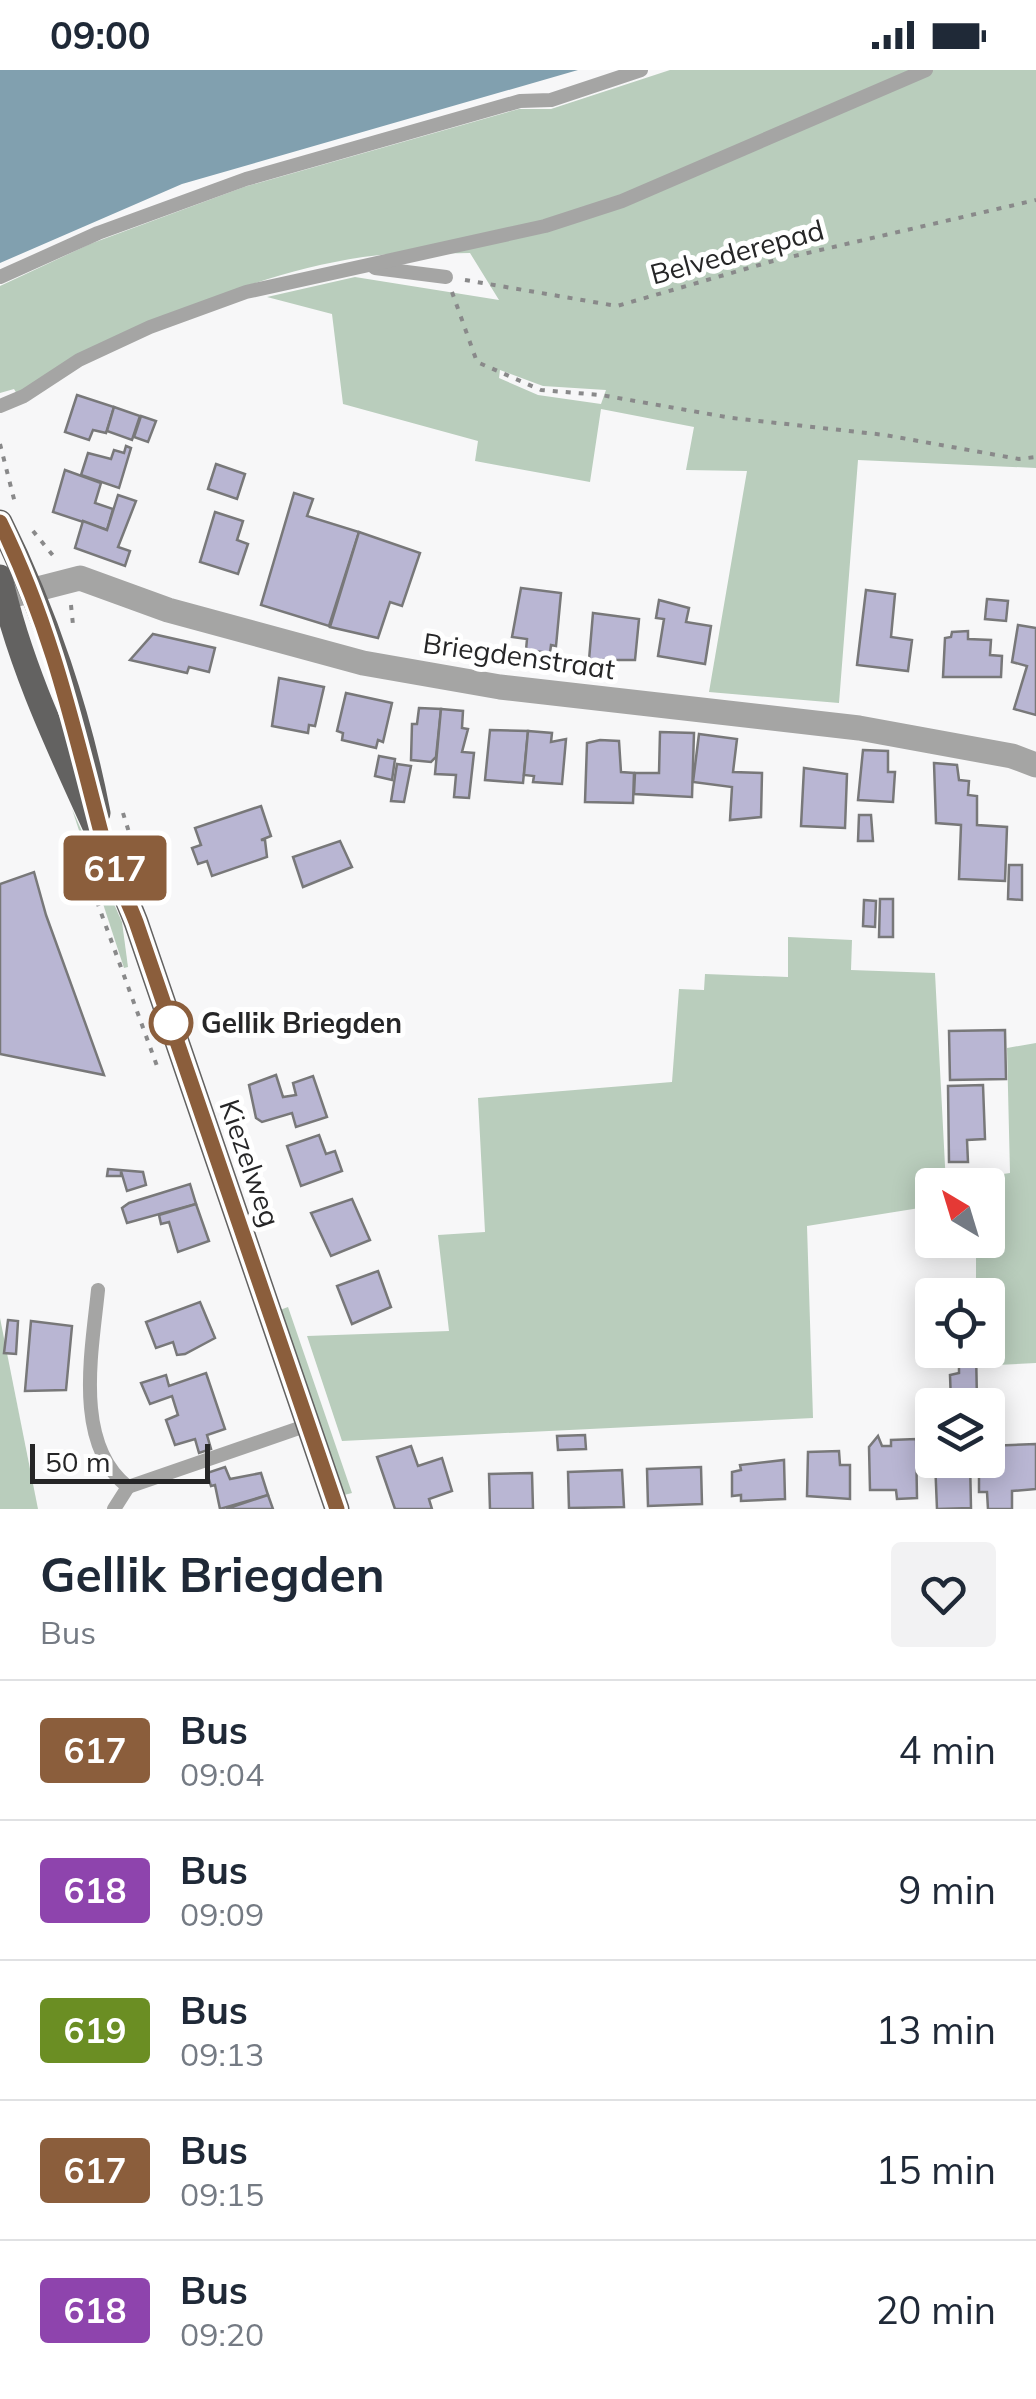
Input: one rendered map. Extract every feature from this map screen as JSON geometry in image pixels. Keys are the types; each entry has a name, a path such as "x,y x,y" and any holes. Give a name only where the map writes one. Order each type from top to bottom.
{"main road":[{"name":"Kiezelweg","path":"9,519 87,763 103,838"},
{"name":"Kiezelweg","path":"2,587 44,713 74,786 103,838 136,922 337,1509"}],"street":[{"name":"Briegdenstraat","path":"2,587 31,589 80,578 168,610 363,663 500,686 860,728 1012,756 1036,765"}],"lane":[{"path":"0,277 98,233 246,179 520,101 551,100 640,70"},
{"path":"0,406 24,396 79,360 150,327 246,292 545,226 622,201 926,70"},
{"path":"364,267 446,277"},
{"path":"98,1290 87,1401 111,1474 128,1487 149,1484 308,1425"},
{"path":"114,1509 128,1487"}],"path":[{"name":"Belvederepad","path":"446,277 617,306 773,261 1036,200"},
{"path":"446,277 477,362 541,390 602,395 732,418 885,434 1020,459 1036,458"},
{"path":"0,444 9,519"},
{"path":"30,528 52,551 64,579 73,628"},
{"path":"84,865 149,1052 160,1070"}],"green space":[{"path":"670,70 1036,70 1036,468 858,460 839,703 709,692 747,471 686,470 694,427 601,409 590,482 475,461 478,441 343,404 332,314 267,297 355,277 499,300 470,253 363,257 271,278 142,329 17,394 14,389 0,393 0,286 90,244 244,187 519,109 551,109","holes":["500,370 543,386 606,390 601,404 538,395 499,378"]},
{"path":"72,809 122,922 128,967 124,968"},
{"path":"788,937 852,940 851,970 935,973 945,1168 915,1168 915,1209 807,1226 813,1418 342,1441 307,1336 449,1331 438,1235 485,1232 478,1098 672,1082 679,989 704,990 705,974 788,977"},
{"path":"1036,1043 1036,1363 1005,1365 1005,1278 976,1278 976,1258 1005,1258 1005,1174 1010,1173 1007,1048"},
{"path":"288,1307 352,1493 344,1495 280,1310"},
{"path":"0,1318 38,1509 0,1509"}],"water":[{"path":"0,70 578,70 182,184 0,263"}],"building":[{"path":"77,395 114,407 106,433 93,430 89,440 65,432"},
{"path":"114,407 140,416 132,440 107,431"},
{"path":"141,416 156,421 148,442 134,437"},
{"path":"126,446 131,448 119,488 81,475 88,453 111,459 114,450 124,453"},
{"path":"216,464 245,474 237,499 208,489"},
{"path":"65,470 101,483 95,503 113,509 107,530 53,512"},
{"path":"294,493 313,499 307,516 359,532 329,626 261,605"},
{"path":"118,495 136,501 118,547 130,551 125,566 75,548 83,521 107,530"},
{"path":"215,512 243,521 237,540 248,544 238,574 200,562"},
{"path":"359,532 420,553 402,606 390,602 378,638 330,627"},
{"path":"521,588 561,593 556,646 551,645 550,653 526,650 527,639 512,637"},
{"path":"866,590 895,594 891,637 912,640 908,671 857,665"},
{"path":"987,599 1008,601 1006,621 985,619"},
{"path":"659,600 689,608 686,622 711,626 705,664 658,656 664,619 656,618"},
{"path":"593,613 639,619 635,660 589,660"},
{"path":"1018,625 1036,628 1036,715 1014,709 1027,666 1012,662"},
{"path":"968,631 968,639 991,640 990,655 1002,656 1001,677 943,677 945,638 951,637 952,632"},
{"path":"153,634 215,648 209,672 189,667 187,673 130,660"},
{"path":"279,678 324,687 315,726 309,725 308,733 272,726"},
{"path":"346,693 392,703 383,742 378,740 376,748 342,740 343,733 337,731"},
{"path":"419,708 441,709 436,757 431,762 411,760 412,724 417,724"},
{"path":"441,709 463,711 462,728 468,729 462,752 474,753 469,798 454,797 456,775 435,774"},
{"path":"490,730 528,731 523,783 485,780"},
{"path":"528,731 552,733 551,742 566,739 562,784 533,782 534,776 524,775"},
{"path":"660,732 694,733 692,797 634,794 635,773 659,773"},
{"path":"699,734 737,739 733,772 762,773 761,817 730,820 732,787 693,782"},
{"path":"619,741 621,772 634,773 633,803 585,802 587,743"},
{"path":"863,750 888,751 888,772 895,772 893,802 858,800"},
{"path":"379,756 395,759 392,780 375,776"},
{"path":"934,763 957,765 959,780 969,781 968,795 977,796 977,825 1007,827 1005,881 959,879 961,825 936,823"},
{"path":"397,764 411,766 404,802 391,801"},
{"path":"804,768 847,774 845,828 801,826"},
{"path":"261,806 271,836 261,840 265,840 267,857 212,876 207,861 198,864 192,848 201,845 195,828"},
{"path":"859,815 871,815 873,841 858,841"},
{"path":"340,841 352,867 303,887 293,857"},
{"path":"1009,865 1022,865 1022,900 1008,899"},
{"path":"34,872 104,1075 0,1054 0,884"},
{"path":"880,899 893,899 893,937 879,937"},
{"path":"864,900 876,901 875,927 863,926"},
{"path":"1005,1030 1006,1079 950,1080 949,1031"},
{"path":"276,1075 283,1097 296,1095 293,1083 313,1076 327,1117 296,1127 292,1113 262,1122 256,1118 249,1085"},
{"path":"983,1085 985,1139 967,1140 968,1162 949,1162 948,1086"},
{"path":"319,1135 326,1154 335,1151 342,1171 301,1186 287,1146"},
{"path":"108,1169 143,1172 146,1185 127,1191 121,1171 121,1176 107,1176"},
{"path":"190,1184 196,1204 127,1223 122,1208 129,1203"},
{"path":"352,1199 370,1240 331,1256 311,1213"},
{"path":"196,1204 209,1241 178,1252 169,1222 161,1224 159,1215"},
{"path":"378,1271 391,1307 352,1324 337,1286"},
{"path":"200,1302 215,1338 185,1354 177,1355 173,1342 156,1348 146,1322"},
{"path":"8,1320 18,1321 16,1354 4,1353"},
{"path":"31,1321 72,1326 66,1390 25,1391"},
{"path":"959,1368 976,1368 977,1388 950,1388 950,1375 959,1373"},
{"path":"206,1373 225,1429 207,1435 211,1449 199,1453 195,1439 175,1445 166,1420 178,1415 172,1396 150,1404 141,1383 166,1375 169,1386"},
{"path":"585,1435 586,1449 558,1450 557,1436"},
{"path":"878,1436 882,1446 891,1446 891,1440 915,1439 917,1498 897,1499 896,1490 870,1490 869,1447"},
{"path":"1036,1444 1036,1489 1012,1491 1012,1509 988,1509 987,1492 979,1492 979,1478 1005,1478 1005,1445"},
{"path":"411,1446 418,1466 442,1458 452,1491 429,1499 432,1509 395,1509 377,1457"},
{"path":"839,1451 840,1465 850,1465 850,1499 807,1496 808,1452"},
{"path":"784,1460 785,1499 741,1501 741,1495 732,1496 732,1472 741,1470 740,1465"},
{"path":"225,1467 230,1479 261,1473 268,1495 220,1509 215,1485 211,1486 207,1473"},
{"path":"701,1467 702,1504 648,1506 647,1469"},
{"path":"622,1470 624,1507 569,1508 568,1472"},
{"path":"532,1473 533,1509 490,1509 489,1474"},
{"path":"936,1478 970,1478 971,1508 937,1509"},
{"path":"268,1495 273,1509 226,1509"}],"bus line":[{"name":"617","path":"0,522 31,589 92,780 103,838 136,922 337,1509"}],"place":[{"name":"Gellik Briegden","path":"171,1023"}]}
